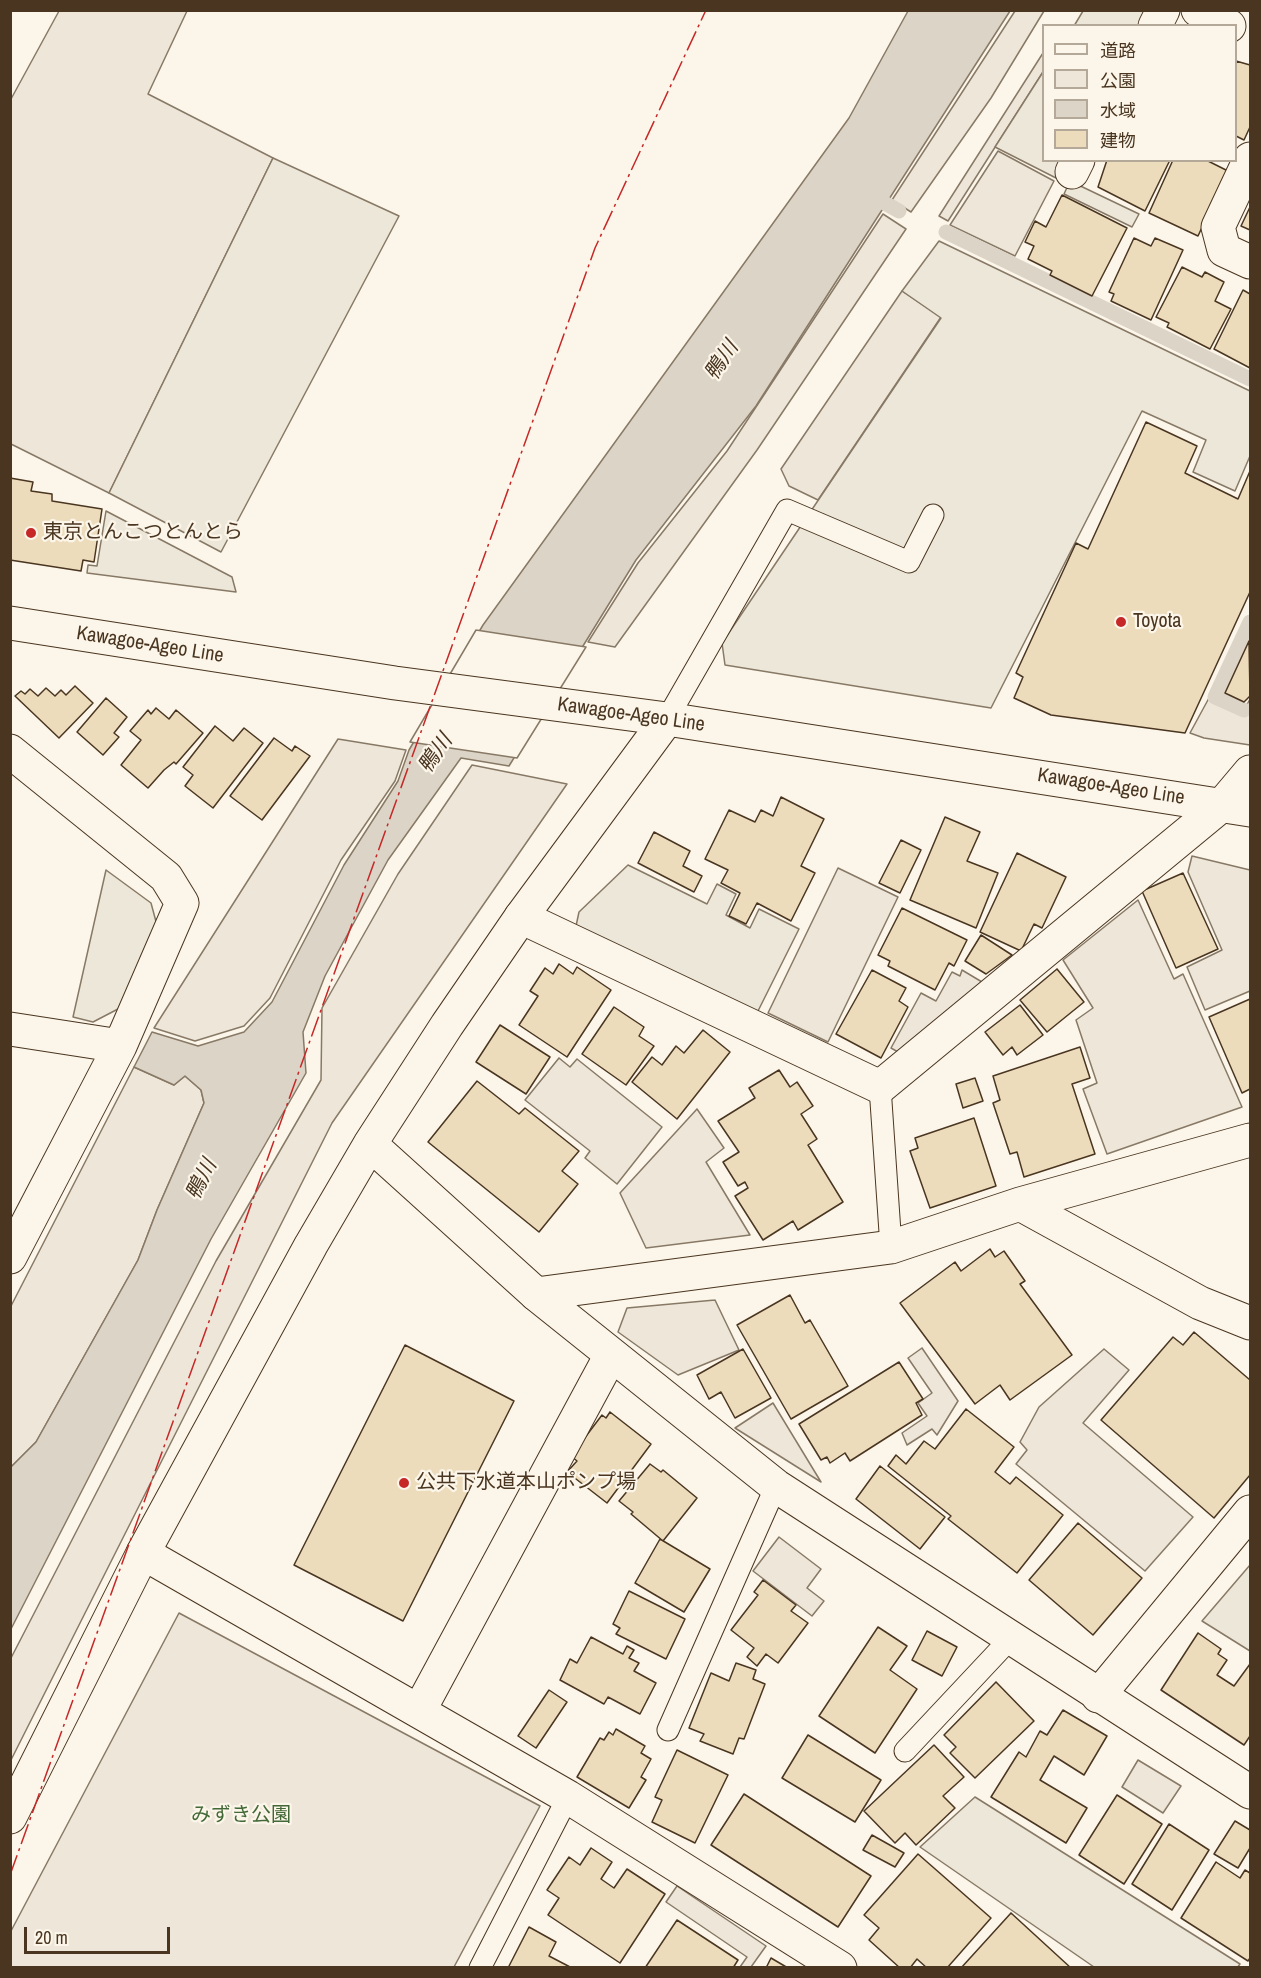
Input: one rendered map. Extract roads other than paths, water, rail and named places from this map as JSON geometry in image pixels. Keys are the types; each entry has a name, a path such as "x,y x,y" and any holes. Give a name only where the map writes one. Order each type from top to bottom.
{"street":[{"path":"1156,24 1163,10"},
{"path":"1198,10 1225,24"},
{"path":"1237,29 1251,36"},
{"path":"1251,159 1218,227 1224,250 1251,262"},
{"name":"Kawagoe-Ageo Line","path":"10,623 395,683 667,719 1237,807"},
{"path":"10,1817 142,1552 311,1245 370,1144 521,917 667,719"},
{"path":"10,751 166,877 182,903 120,1046 10,1257"},
{"path":"521,917 880,1087 1237,807 1251,772"},
{"path":"10,1029 120,1046"},
{"path":"536,1294 891,1247 1020,1204 1251,1140"},
{"path":"370,1144 536,1294 776,1486 1098,1696 1251,1792"},
{"path":"1020,1204 1200,1303 1251,1323"},
{"path":"419,1711 611,1355"},
{"path":"1098,1696 1251,1512"},
{"path":"142,1552 568,1797 840,1968"}],"lane":[{"path":"667,719 787,510 909,562 933,515"},
{"path":"880,1087 891,1247"},
{"path":"668,1730 776,1486"},
{"path":"905,1751 1010,1639"},
{"path":"480,1968 568,1797"}],"water":[{"name":"鴨川","path":"908,11 1010,11 756,406 636,560 509,766 461,758 388,860 325,976 303,1032 306,1073 211,1239 11,1629 11,1467 36,1442 138,1260 157,1210 204,1103 201,1090 185,1076 174,1085 134,1067 152,1032 198,1046 244,1032 272,1002 344,865 398,781 409,750 483,625 849,118"}],"waterway":[{"path":"870,195 899,211"},
{"path":"946,232 1250,379"},
{"path":"1244,710 1215,697 1250,622"}],"place":[{"name":"東京とんこつとんとら","path":"31,533"},
{"name":"Toyota","path":"1121,622"},
{"name":"公共下水道本山ポンプ場","path":"404,1483"}],"park label":[{"name":"みずき公園","path":"241,1816"}]}
